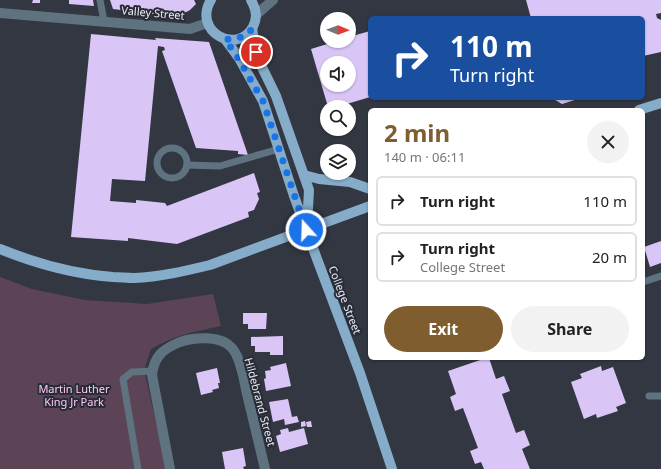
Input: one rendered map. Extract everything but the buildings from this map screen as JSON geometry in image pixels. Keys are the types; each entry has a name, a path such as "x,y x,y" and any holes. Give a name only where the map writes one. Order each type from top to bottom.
{"main road":[{"path":"207,23 207,8 210,0"},
{"path":"225,39 237,39 252,29 256,15 251,0"},
{"name":"College Street","path":"207,23 214,33 225,39 263,101 306,230 360,373 392,469"},
{"name":"College Street","path":"252,29 258,59 276,96 309,190 306,230"},
{"path":"645,108 661,103"},
{"path":"304,175 319,179 350,182 368,188"},
{"path":"0,249 42,265 73,273 133,278 184,272 210,265 368,207"}],"street":[{"path":"256,15 273,0"},
{"name":"Valley Street","path":"0,13 190,28 207,23"},
{"name":"Hildebrand Street","path":"153,371 153,366 160,352 181,342 204,338 223,340 232,348 240,364 265,469"},
{"path":"153,371 152,375 170,469"}],"lane":[{"path":"100,0 104,21"},
{"path":"166,148 177,148 185,154 187,165 183,174 179,177 170,178 165,177 158,170 156,160 166,148"},
{"path":"187,165 220,166 279,149"},
{"path":"645,281 661,276"},
{"path":"138,469 123,379 132,372 153,371"},
{"path":"649,396 661,396"}],"green space":[{"name":"Martin Luther King Jr Park","path":"0,277 32,289 85,300 147,304 213,294 221,326 177,337 151,349 144,370 165,469 0,469"}],"route":[{"path":"256,52 252,29 243,37 231,40 225,39 263,101 306,230"}]}
